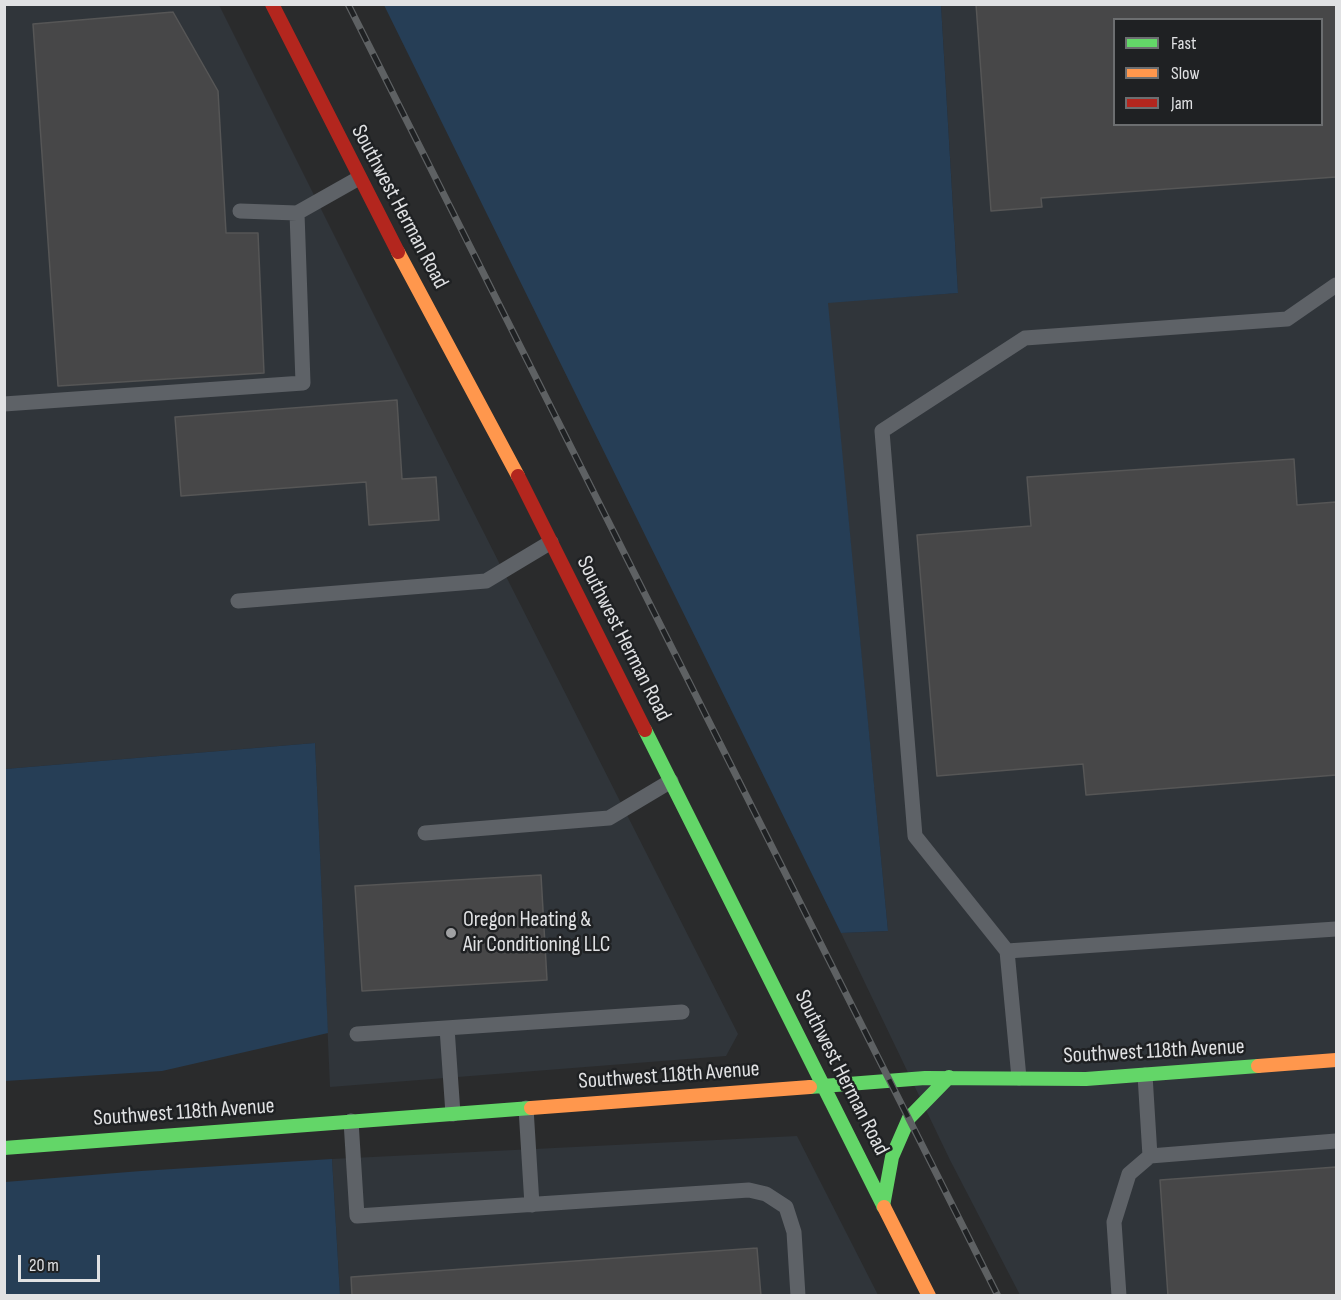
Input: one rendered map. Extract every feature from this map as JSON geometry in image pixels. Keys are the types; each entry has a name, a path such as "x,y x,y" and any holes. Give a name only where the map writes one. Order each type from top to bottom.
{"street":[{"name":"Southwest Herman Road","path":"272,4 359,178 552,542 929,1296"},
{"name":"Southwest 118th Avenue","path":"4,1148 949,1077 1086,1079 1336,1060"},
{"path":"883,1206 892,1157 905,1125 930,1095 949,1077"}],"lane":[{"path":"240,211 297,213 359,178"},
{"path":"4,404 303,383 297,213"},
{"path":"1019,1078 1007,951 915,836 882,431 1025,338 1287,319 1336,285"},
{"path":"238,601 486,581 552,542"},
{"path":"426,833 609,818 671,781"},
{"path":"1007,951 1336,929"},
{"path":"357,1034 682,1012"},
{"path":"447,1028 453,1114"},
{"path":"1145,1075 1150,1156"},
{"path":"526,1108 532,1205"},
{"path":"351,1121 357,1216 749,1190 766,1194 786,1207 794,1232 798,1296"},
{"path":"1119,1296 1114,1222 1129,1174 1150,1156 1336,1141"}],"shaded area":[{"path":"5,5 219,5 738,1034 726,1056 330,1087 315,743 5,769"},
{"path":"384,5 941,5 958,293 828,303 888,931 841,933"},
{"path":"941,5 1336,5 1336,1295 1020,1295 950,1160 841,933 888,931 827,302 958,293"},
{"path":"315,743 328,1033 162,1071 5,1081 5,769"},
{"path":"797,1136 878,1295 340,1295 332,1159"},
{"path":"332,1159 340,1295 5,1295 5,1182"}],"building":[{"path":"976,4 1336,4 1336,177 1041,198 1042,207 991,211"},
{"path":"173,12 218,91 226,233 258,233 264,373 58,386 33,24"},
{"path":"397,400 402,479 436,477 439,520 369,525 366,482 181,496 175,417"},
{"path":"1294,459 1297,505 1336,502 1336,775 1086,795 1083,764 937,776 917,535 1031,526 1027,477"},
{"name":"Oregon Heating & Air Conditioning LLC","path":"541,875 547,980 362,991 355,886"},
{"path":"1336,1167 1336,1296 1168,1296 1160,1180"},
{"path":"757,1248 761,1296 352,1296 351,1277"}],"railway":[{"path":"348,4 998,1296"}],"traffic: fast":[{"path":"645,730 884,1207"},
{"path":"810,1087 925,1078 1086,1079 1258,1066"},
{"path":"883,1206 892,1157 909,1118 949,1077"},
{"path":"4,1148 531,1108"}],"traffic: slow":[{"path":"398,252 518,476"},
{"path":"1258,1066 1336,1060"},
{"path":"531,1108 810,1087"},
{"path":"884,1207 929,1296"}],"traffic: jam":[{"path":"272,4 398,252"},
{"path":"518,476 645,730"}],"place":[{"name":"Oregon Heating & Air Conditioning LLC","path":"451,933"}]}
